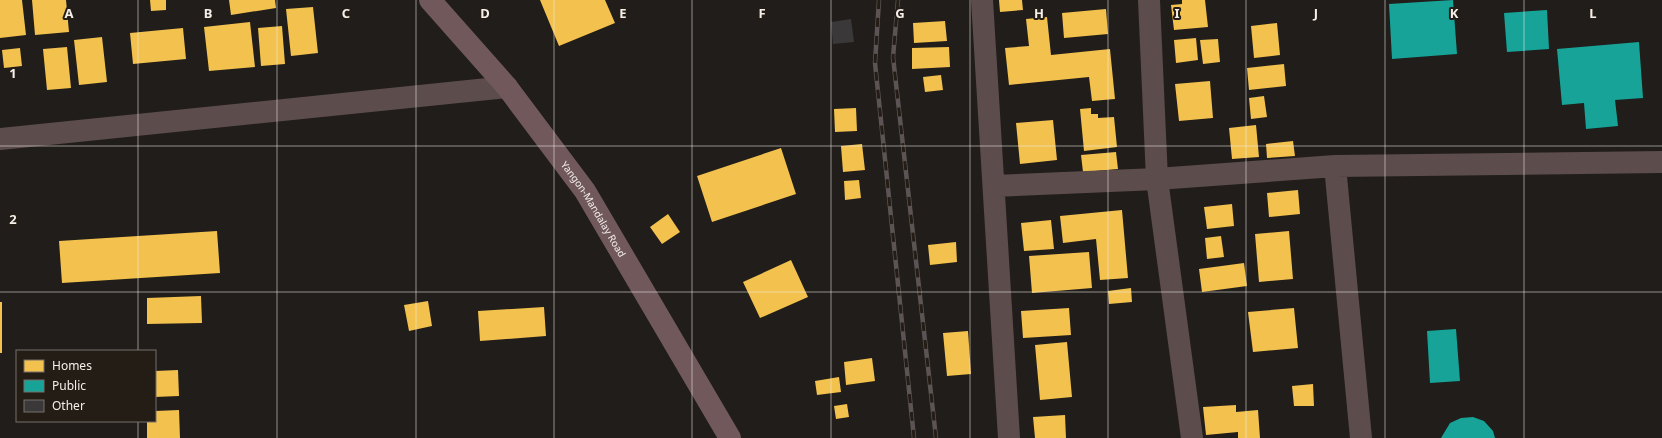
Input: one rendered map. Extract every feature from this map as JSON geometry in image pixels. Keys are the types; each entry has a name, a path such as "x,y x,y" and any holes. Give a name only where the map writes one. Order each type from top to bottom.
{"highway":[{"name":"Yangon-Mandalay Road","path":"430,0 507,87 585,191 730,438"}],"street":[{"path":"982,0 1010,438"},
{"path":"1149,0 1157,178 1192,438"},
{"path":"0,139 507,87"},
{"path":"994,186 1157,178 1335,166 1662,162"},
{"path":"1335,166 1361,438"}],"building: Homes":[{"path":"0,0 22,0 26,35 0,38"},
{"path":"32,0 66,0 69,32 35,35"},
{"path":"150,0 166,0 166,10 151,11"},
{"path":"229,0 275,0 276,8 231,15"},
{"path":"540,0 605,0 615,23 559,46"},
{"path":"999,0 1022,0 1023,10 1000,12"},
{"path":"1182,0 1205,0 1208,27 1174,30 1171,5 1182,4"},
{"path":"313,7 318,53 291,56 286,9"},
{"path":"1106,9 1108,34 1064,38 1062,13"},
{"path":"1047,17 1051,55 1110,49 1115,99 1092,101 1089,77 1009,85 1005,48 1029,46 1026,19"},
{"path":"945,21 947,41 914,43 913,23"},
{"path":"250,22 255,67 209,71 204,27"},
{"path":"1277,23 1280,55 1254,58 1251,26"},
{"path":"282,26 285,64 261,66 258,28"},
{"path":"183,28 186,59 133,64 130,33"},
{"path":"102,37 107,82 79,85 74,40"},
{"path":"1196,38 1198,60 1176,63 1174,40"},
{"path":"1218,39 1220,62 1203,64 1200,40"},
{"path":"67,47 71,88 47,90 43,49"},
{"path":"949,47 950,67 912,69 912,48"},
{"path":"20,48 22,66 4,68 2,50"},
{"path":"1284,64 1286,86 1249,90 1247,68"},
{"path":"941,75 943,90 925,92 923,77"},
{"path":"1210,81 1213,118 1179,121 1175,84"},
{"path":"1264,96 1267,117 1251,119 1249,98"},
{"path":"856,108 857,131 835,132 834,109"},
{"path":"1091,108 1091,114 1098,114 1098,118 1114,117 1117,147 1084,151 1080,109"},
{"path":"1053,120 1057,160 1020,164 1016,123"},
{"path":"1256,125 1259,157 1232,159 1229,128"},
{"path":"1293,141 1295,156 1267,158 1266,144"},
{"path":"862,144 865,170 843,172 841,146"},
{"path":"781,148 796,194 712,222 697,176"},
{"path":"1116,152 1118,169 1083,172 1081,155"},
{"path":"859,180 861,198 845,200 844,181"},
{"path":"1298,190 1300,214 1269,217 1267,193"},
{"path":"1232,204 1234,226 1207,229 1204,207"},
{"path":"1122,210 1128,278 1100,280 1096,239 1063,243 1060,216"},
{"path":"668,214 680,232 662,244 650,227"},
{"path":"1051,220 1054,249 1024,251 1021,223"},
{"path":"217,231 220,273 62,283 59,241"},
{"path":"1289,231 1293,279 1259,282 1255,234"},
{"path":"1221,236 1224,257 1207,259 1205,238"},
{"path":"956,242 957,262 930,265 928,245"},
{"path":"1089,252 1092,288 1032,293 1029,256"},
{"path":"791,260 808,297 760,318 743,282"},
{"path":"1244,263 1247,286 1202,292 1199,269"},
{"path":"1131,288 1132,302 1109,304 1108,291"},
{"path":"201,296 202,323 147,324 147,298"},
{"path":"428,301 432,326 409,331 404,305"},
{"path":"0,302 2,302 2,353 0,353"},
{"path":"544,307 546,336 480,341 478,311"},
{"path":"1069,308 1071,335 1023,338 1021,311"},
{"path":"1294,308 1298,348 1253,352 1248,312"},
{"path":"968,331 971,374 947,376 943,333"},
{"path":"1067,342 1072,397 1040,400 1035,345"},
{"path":"872,358 875,381 846,385 844,362"},
{"path":"178,370 179,396 156,397 156,371"},
{"path":"839,377 841,392 817,395 815,381"},
{"path":"1313,384 1314,406 1294,406 1292,386"},
{"path":"847,404 849,417 836,419 834,406"},
{"path":"1236,405 1236,412 1258,410 1260,438 1238,438 1238,432 1206,435 1203,407"},
{"path":"179,410 180,438 147,438 147,422 156,422 156,411"},
{"path":"1065,415 1066,438 1035,438 1033,417"}],"building: Public":[{"path":"1453,0 1457,54 1392,59 1389,4"},
{"path":"1547,10 1549,49 1507,52 1504,13"},
{"path":"1639,42 1643,98 1615,100 1618,126 1586,129 1584,103 1562,105 1557,49"},
{"path":"1456,329 1460,381 1430,383 1427,331"},
{"path":"1473,417 1484,421 1493,431 1495,438 1441,438 1450,423 1461,418"}],"building: Other":[{"path":"851,19 854,42 833,44 831,22"}],"railway":[{"path":"879,0 875,63 914,438"},
{"path":"898,0 893,57 936,438"}]}
